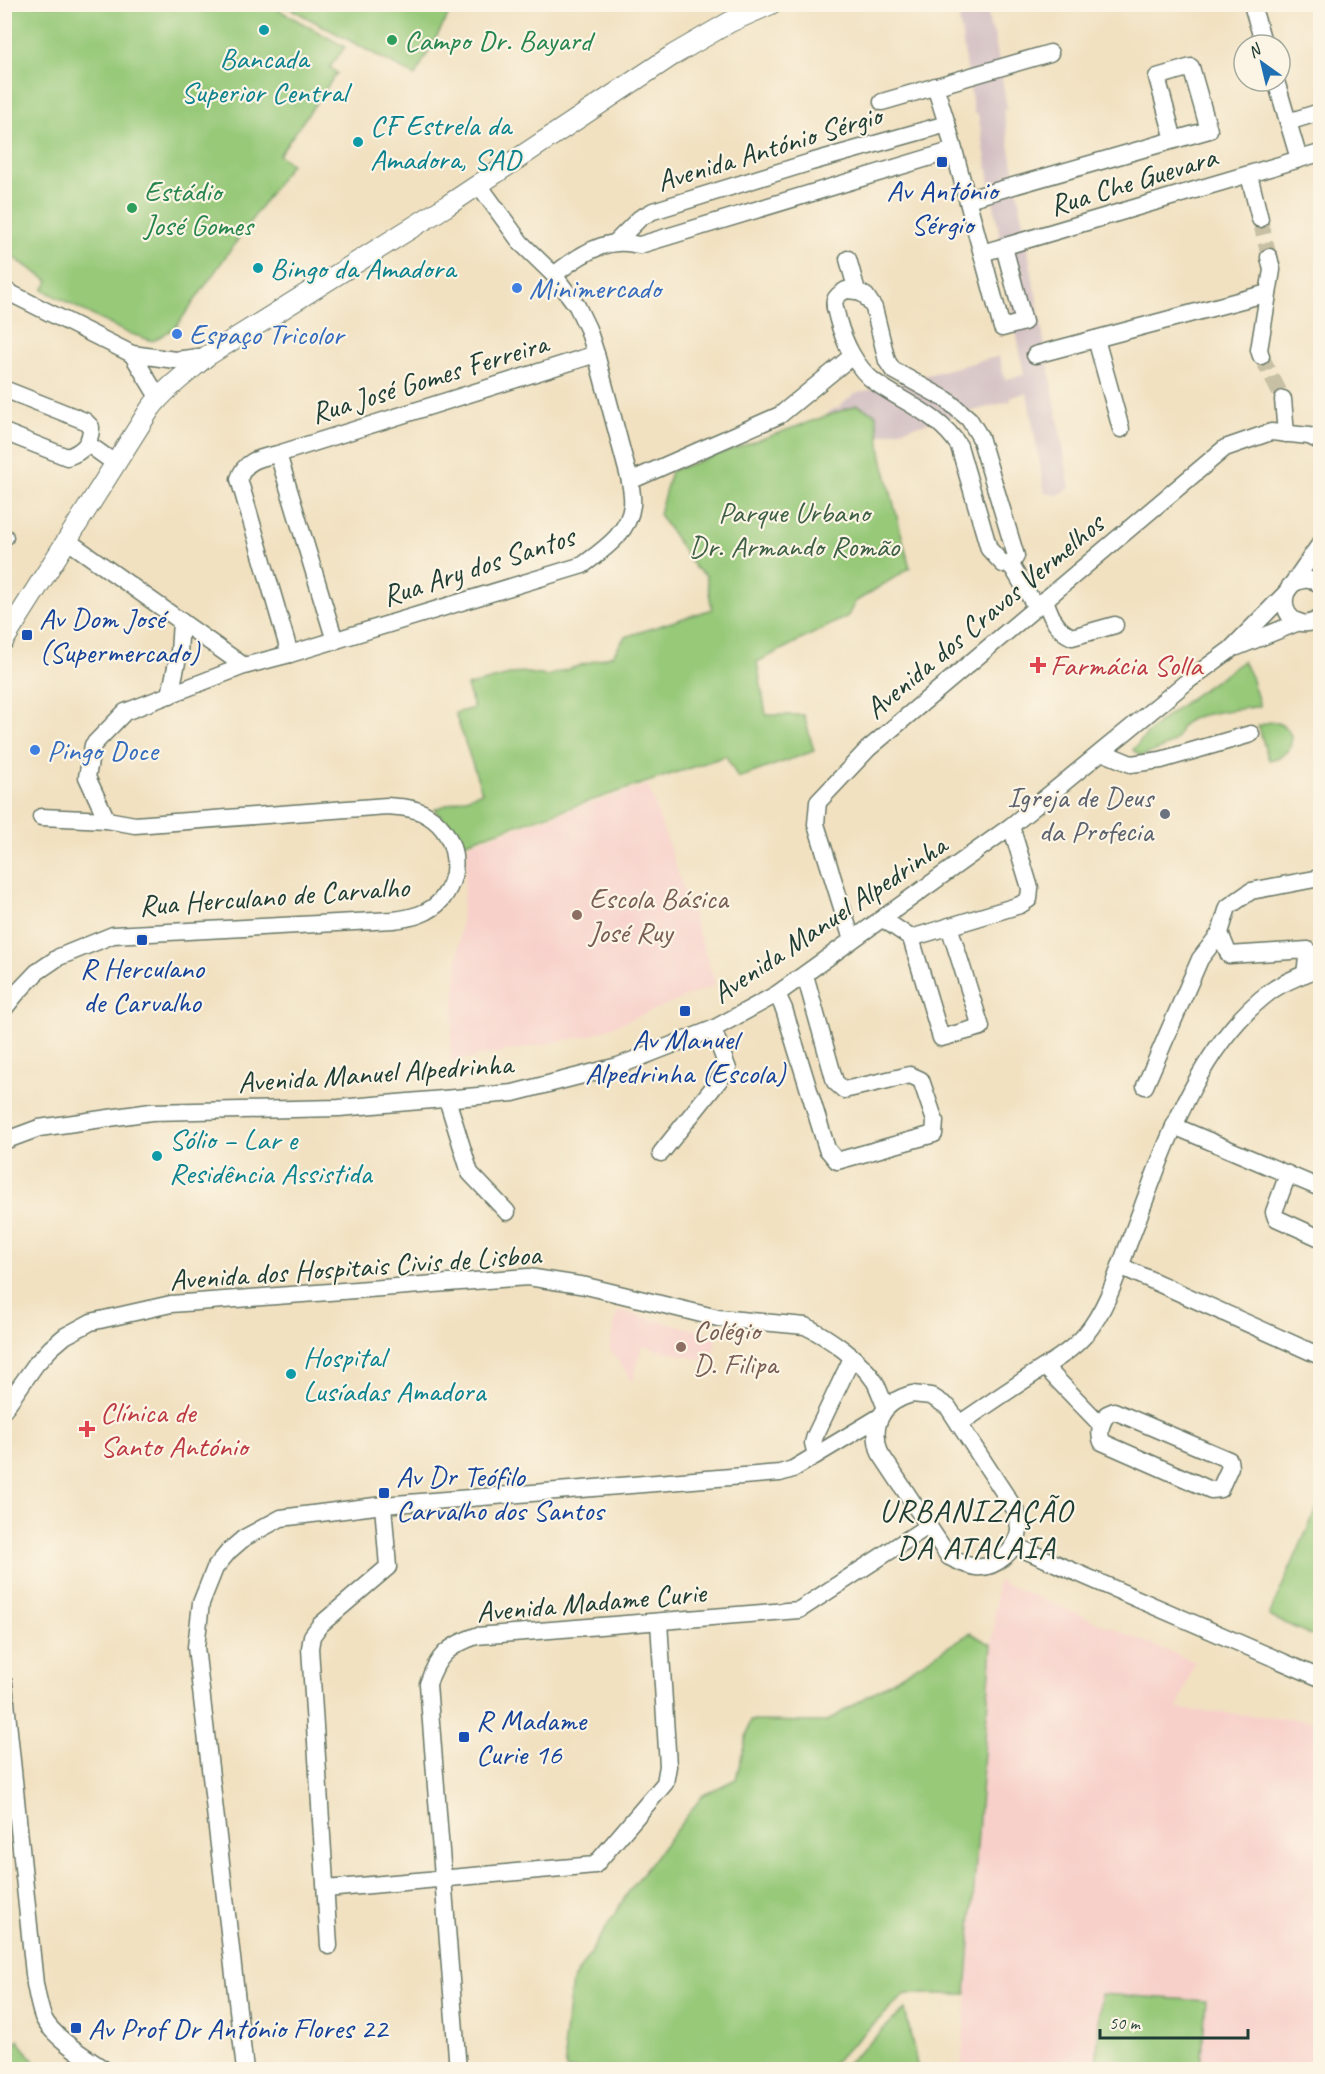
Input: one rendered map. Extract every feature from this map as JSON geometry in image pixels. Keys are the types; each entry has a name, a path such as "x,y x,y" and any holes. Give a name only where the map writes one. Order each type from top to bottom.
{"street":[{"path":"4,640 158,398 174,383 207,356 479,184 673,55 730,22 771,4"},
{"path":"1253,8 1260,33"},
{"path":"882,102 1050,53"},
{"path":"935,86 1002,328 1024,322 1004,247"},
{"path":"1280,93 1299,159"},
{"path":"1288,122 1320,112"},
{"name":"Avenida António Sérgio","path":"554,275 580,256 615,242 640,218 652,211 811,162 947,124"},
{"path":"968,199 1174,140"},
{"name":"Avenida António Sérgio","path":"615,242 640,245 954,150"},
{"name":"Rua Che Guevara","path":"982,253 1320,153"},
{"path":"1249,175 1260,219"},
{"name":"Rua Ary dos Santos","path":"107,820 87,777 93,745 125,712 244,666 335,641 583,565 607,547 626,526 632,504 630,481 588,329 577,306 554,275 521,243 479,184"},
{"path":"1261,356 1259,350 1272,270 1269,257"},
{"path":"848,259 857,291"},
{"path":"4,290 132,354 175,360 207,356"},
{"path":"1011,565 1016,556 980,437 969,419 947,400 893,370 886,361 874,308 866,296 857,291 846,290 836,296 834,302 842,334 852,356 873,381 933,418 951,434 959,446 989,549 1003,564 1011,565 1061,632 1072,637 1115,626"},
{"path":"1035,355 1268,293"},
{"path":"1096,339 1121,429"},
{"path":"132,354 158,398"},
{"name":"Rua José Gomes Ferreira","path":"290,654 239,479 242,470 253,460 596,354"},
{"path":"630,481 780,415 852,356"},
{"path":"152,358 164,367 174,383"},
{"path":"4,389 84,421 91,427 88,444 75,455 68,457 4,432"},
{"path":"1283,399 1286,434"},
{"name":"Avenida dos Cravos Vermelhos","path":"852,940 816,824 818,802 868,749 1225,448 1271,432 1309,436 1320,441"},
{"path":"88,444 116,464"},
{"path":"278,454 335,641"},
{"path":"68,541 244,666"},
{"name":"Avenida Manuel Alpedrinha","path":"4,1141 39,1128 151,1112 339,1108 513,1093 618,1066 713,1029 777,994 805,975 1011,826 1189,680 1230,650 1288,590 1320,544"},
{"path":"1288,590 1304,579 1312,580 1320,585"},
{"name":"Avenida Manuel Alpedrinha","path":"1288,590 1284,607 1293,619 1313,623"},
{"path":"170,695 179,653 181,621"},
{"name":"Avenida Manuel Alpedrinha","path":"1230,650 1313,623"},
{"path":"1102,753 1131,764 1161,760 1251,734"},
{"name":"Rua Herculano de Carvalho","path":"4,1009 37,972 59,957 113,935 411,918 422,914 442,899 453,873 455,859 454,847 447,832 438,822 423,812 406,807 387,806 135,825 107,820 41,817"},
{"path":"911,938 1020,905 1029,899 1030,888 1011,826"},
{"path":"1145,1086 1200,959 1220,933 1228,907 1251,891 1320,878"},
{"path":"883,919 911,938 940,1038 981,1027 949,926"},
{"path":"959,1424 1045,1367 1073,1347 1086,1334 1100,1312 1120,1266 1174,1126 1214,1050 1250,1010 1272,990 1315,972 1308,950 1229,955 1220,933"},
{"path":"777,994 784,1009 827,1149 837,1161 933,1134 935,1121 921,1080 910,1075 844,1090 835,1082 805,975"},
{"path":"661,1153 728,1069 713,1029"},
{"path":"447,1099 470,1173 507,1212"},
{"path":"1174,1126 1320,1188"},
{"path":"1288,1174 1274,1212 1276,1218 1320,1238"},
{"path":"1120,1266 1320,1356"},
{"name":"Avenida dos Hospitais Civis de Lisboa","path":"4,1409 36,1364 51,1348 65,1336 92,1322 171,1304 528,1277 586,1286 718,1318 805,1326 816,1331 864,1368 875,1383 883,1412"},
{"path":"816,1455 813,1443 815,1436 852,1358"},
{"path":"1045,1367 1101,1425"},
{"path":"244,2070 196,1647 201,1603 208,1582 222,1560 244,1538 265,1525 281,1518 307,1513 382,1505 769,1475 793,1469 883,1412 902,1397 922,1394 948,1407 1016,1510 1019,1530 1013,1545 1002,1559 990,1565 978,1567 949,1557 880,1453 876,1434 883,1412"},
{"path":"1114,1412 1229,1460 1230,1467 1220,1489 1211,1490 1102,1442 1099,1435 1101,1425 1107,1414 1114,1412"},
{"path":"329,1946 310,1648 312,1636 320,1625 388,1567 382,1505"},
{"name":"Avenida Madame Curie","path":"458,2070 428,1684 434,1667 443,1655 455,1644 476,1636 799,1610 928,1526"},
{"path":"1013,1545 1320,1678"},
{"path":"326,1889 595,1865 664,1783 668,1766 659,1622"},
{"path":"4,1683 11,1820 35,1984 44,2018 55,2033 105,2070"}],"shaded area":[{"path":"957,5 987,5 990,26 994,33 1007,108 1003,109 1070,488 1058,495 1045,493 1027,393 1010,397 1011,401 866,439 825,416 854,394 999,356 1005,379 1024,375 978,114 974,114"},
{"name":"Escola Básica José Ruy","path":"648,785 716,985 589,1036 449,1062 468,844"},
{"name":"Colégio D. Filipa","path":"618,1311 717,1335 711,1362 642,1346 633,1382 609,1348"},
{"path":"997,1581 1195,1662 1177,1709 1320,1721 1320,2069 961,2070"}],"green space":[{"name":"Estádio José Gomes","path":"4,5 270,5 345,47 330,67 337,73 279,155 291,164 176,327 153,341 125,332 43,290 49,281 5,252"},
{"name":"Campo Dr. Bayard","path":"284,5 454,5 415,76"},
{"name":"Parque Urbano Dr. Armando Romão","path":"857,405 876,414 882,458 910,568 855,602 848,616 757,662 766,715 804,715 814,751 738,778 726,756 460,844 435,809 482,792 455,713 474,708 467,686 521,672 547,676 613,655 625,637 712,609 706,575 695,568 659,514 671,471"},
{"path":"1243,661 1251,677 1260,706 1191,719 1184,724 1172,743 1159,750 1141,756 1133,750 1156,725"},
{"path":"1270,722 1285,728 1290,733 1291,739 1286,752 1269,760 1258,726"},
{"path":"1320,1501 1320,1639 1269,1616"},
{"path":"970,1633 992,1645 966,1994 906,1994 826,2069 566,2069 564,2041 572,1982 629,1891 703,1795 736,1779 750,1721 826,1722"},
{"path":"1101,1994 1206,2001 1201,2069 1096,2069"},
{"path":"905,2009 918,2069 841,2069"},
{"path":"18,2040 35,2062 46,2069 5,2069 5,2062"}],"tunnel":[{"path":"1260,219 1269,257"},
{"path":"1261,356 1283,399"}],"place":[{"name":"Bancada Superior Central","path":"264,30"},
{"name":"Campo Dr. Bayard","path":"392,40"},
{"name":"CF Estrela da Amadora, SAD","path":"358,142"},
{"name":"Av António Sérgio","path":"942,162"},
{"name":"Estádio José Gomes","path":"132,208"},
{"name":"Bingo da Amadora","path":"258,268"},
{"name":"Minimercado","path":"517,288"},
{"name":"Espaço Tricolor","path":"177,334"},
{"name":"Av Dom José (Supermercado)","path":"27,635"},
{"name":"Farmácia Solla","path":"1038,665"},
{"name":"Pingo Doce","path":"35,750"},
{"name":"Igreja de Deus da Profecia","path":"1165,814"},
{"name":"Escola Básica José Ruy","path":"577,915"},
{"name":"R Herculano de Carvalho","path":"142,940"},
{"name":"Av Manuel Alpedrinha (Escola)","path":"685,1011"},
{"name":"Sólio – Lar e Residência Assistida","path":"157,1156"},
{"name":"Colégio D. Filipa","path":"681,1347"},
{"name":"Hospital Lusíadas Amadora","path":"291,1374"},
{"name":"Clínica de Santo António","path":"87,1429"},
{"name":"Av Dr Teófilo Carvalho dos Santos","path":"384,1493"},
{"name":"R Madame Curie 16","path":"464,1737"},
{"name":"Av Prof Dr António Flores 22","path":"76,2028"}],"district":[{"name":"URBANIZAÇÃO DA ATALAIA","path":"976,1528"}]}
